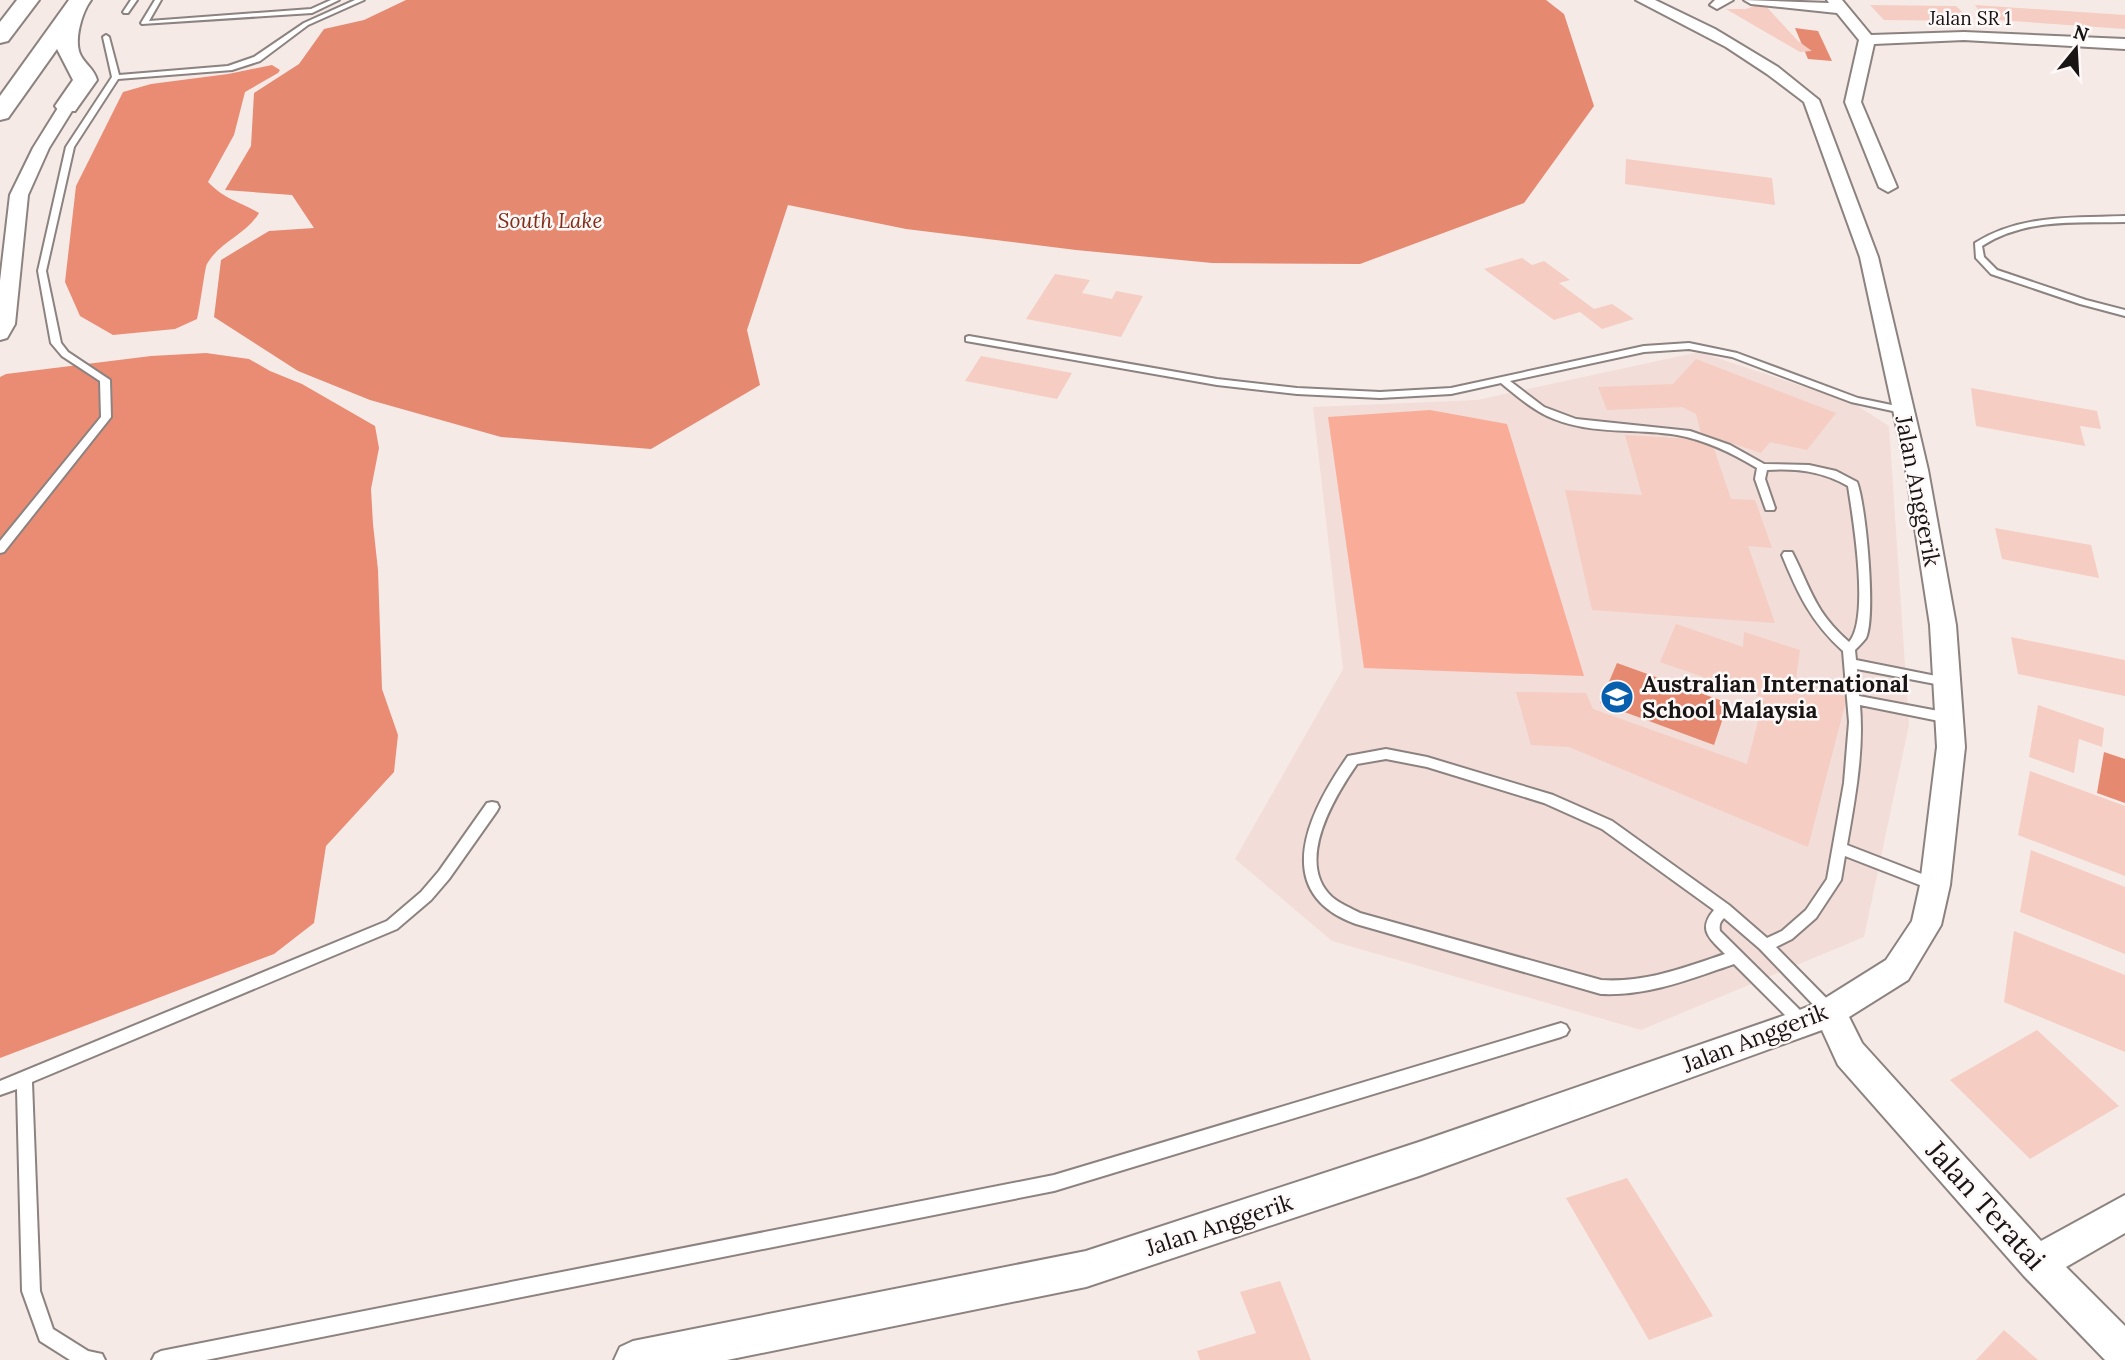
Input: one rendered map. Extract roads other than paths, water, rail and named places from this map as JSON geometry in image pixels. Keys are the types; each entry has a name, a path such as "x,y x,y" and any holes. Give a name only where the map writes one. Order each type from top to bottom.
{"highway":[{"path":"7,44 28,0"},
{"path":"7,44 48,0"},
{"path":"0,120 85,80 84,71 70,56 67,47 77,4"},
{"path":"0,113 77,4"}],"street":[{"path":"1751,0 1837,5 1867,40 1853,102 1888,187"},
{"name":"Jalan Anggerik","path":"633,1360 1086,1269 1419,1159 1816,1018 1897,970 1926,925 1935,886 1951,747 1943,625 1917,470 1869,257 1811,100 1793,84 1659,2"},
{"name":"Jalan SR 1","path":"1867,40 1964,37 2125,44"},
{"path":"0,334 5,324 19,195 54,96"},
{"name":"Jalan Teratai","path":"1816,1018 2038,1263 2125,1353"},
{"path":"2038,1263 2125,1213"}],"lane":[{"path":"125,12 134,0"},
{"path":"158,0 144,23 312,11 336,0"},
{"path":"116,77 229,68 257,59 306,24 361,0"},
{"path":"0,549 106,417 105,380 65,354 56,343 43,271 70,147 116,77 106,37"},
{"path":"2125,219 2022,225 1992,234 1978,245 1980,258 1994,272 2125,313"},
{"path":"968,339 1217,382 1297,391 1380,395 1451,391 1644,349 1689,346 1734,355 1855,400 1902,410"},
{"path":"1503,380 1545,412 1572,422 1600,428 1664,430 1707,438 1762,467 1782,465 1818,469 1839,475 1853,484 1861,547 1864,619 1859,637 1849,656 1855,722 1851,783 1841,849 1834,880 1811,914 1787,935 1765,945"},
{"path":"1762,467 1760,479 1770,508"},
{"path":"1788,555 1810,610 1849,656 1946,682"},
{"path":"1853,699 1949,718"},
{"path":"1735,957 1647,986 1626,990 1601,987 1356,918 1324,899 1311,877 1311,846 1318,818 1332,789 1353,760 1386,754 1427,762 1548,799 1607,825 1724,909 1765,945 1816,1018"},
{"path":"0,1088 392,925 435,886 492,807"},
{"path":"1841,849 1935,886"},
{"path":"1724,909 1714,918 1711,926 1714,934 1735,957 1816,1018"},
{"path":"161,1360 1054,1183 1561,1030"},
{"path":"24,1078 31,1291 46,1335 86,1360 96,1360"}],"water":[{"name":"South Lake","path":"406,0 1546,0 1564,14 1594,106 1524,203 1360,264 1212,263 1076,250 906,229 788,205 747,330 760,385 651,449 501,437 370,400 298,371 214,317 221,260 269,231 314,228 292,195 225,190 251,146 254,93 299,64 324,29 364,20"},
{"path":"1795,28 1818,31 1832,61 1808,59"},
{"path":"1617,663 1728,703 1714,745 1600,703"},
{"path":"2104,752 2125,759 2125,803 2097,793"}],"place":[{"name":"Australian International School Malaysia","path":"1617,697"}]}
